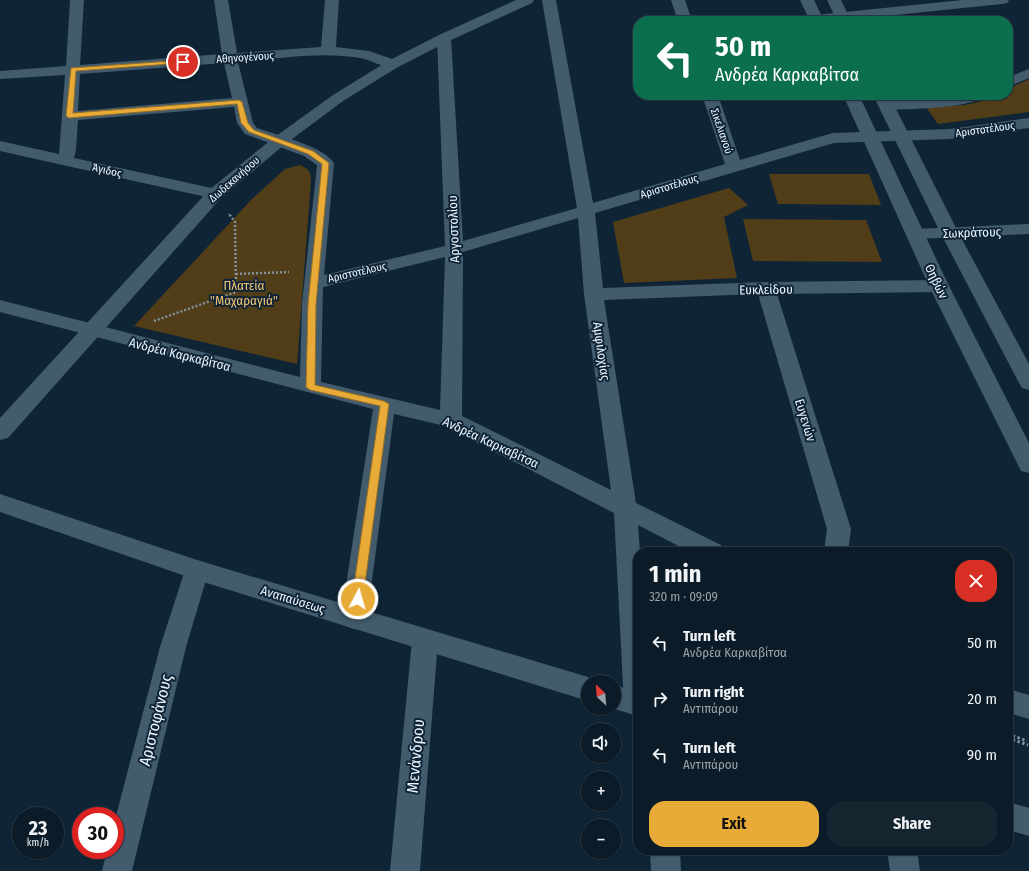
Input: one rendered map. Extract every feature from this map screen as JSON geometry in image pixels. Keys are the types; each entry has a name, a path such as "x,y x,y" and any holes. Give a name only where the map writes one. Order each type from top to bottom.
{"street":[{"path":"65,160 68,150 77,0"},
{"path":"221,0 230,58 245,123 252,131 310,153 326,163 314,277 310,387"},
{"path":"328,51 332,0"},
{"name":"Δωδεκανήσου","path":"0,432 92,332 215,194 278,142 338,98 393,64 444,38 527,0"},
{"name":"Αμφιλοχίας","path":"549,0 586,211 594,294 625,508 633,629"},
{"path":"678,0 683,16"},
{"path":"807,0 814,16"},
{"path":"834,0 842,16"},
{"path":"868,16 1002,0"},
{"name":"Αργοστολίου","path":"444,38 454,249 451,420"},
{"name":"Αθηνογένους","path":"0,75 328,51 353,51 375,56 393,64"},
{"path":"1013,80 1029,73"},
{"name":"Σικελιανού","path":"712,100 734,166"},
{"name":"Θηβών","path":"853,100 939,286 1027,457"},
{"path":"957,100 942,102 884,100 949,232 1029,383"},
{"path":"69,116 239,102"},
{"name":"Αριστοτέλους","path":"314,277 454,249 833,138 950,134 1029,123"},
{"name":"Άγιδος","path":"0,146 215,194"},
{"name":"Σωκράτους","path":"915,234 1029,229"},
{"name":"Ευκλείδου","path":"594,294 766,288 939,286"},
{"name":"Ευγενών","path":"766,288 839,529 837,547"},
{"name":"Ανδρέα Καρκαβίτσα","path":"0,306 92,332 310,387 451,420 702,547"},
{"path":"356,608 384,404"},
{"name":"Αναπαύσεως","path":"0,503 197,570 356,608 425,640 581,687"},
{"name":"Αριστοφάνους","path":"117,871 173,647 197,570"},
{"name":"Μενάνδρου","path":"405,871 425,640"},
{"path":"621,699 633,703"},
{"path":"1013,702 1029,707"},
{"path":"1013,713 1028,734"},
{"path":"1013,817 1029,822"},
{"path":"665,855 666,871"},
{"path":"903,855 905,871"}],"path":[{"path":"147,323 236,292 235,222 215,194"},
{"path":"236,274 314,277"},
{"path":"1013,734 1028,734"},
{"path":"1013,737 1028,734"}],"green space":[{"path":"1029,79 1029,112 938,124 926,107 965,105 983,100 1013,100 1013,87"},
{"name":"Πλατεία \"Μαχαραγιά\"","path":"300,165 309,171 311,181 297,364 134,326 251,200 285,169"},
{"path":"769,174 869,174 881,205 778,204"},
{"path":"729,188 748,205 724,217 737,278 624,283 613,222"},
{"path":"743,219 866,220 882,262 753,261"}],"route":[{"path":"183,62 73,69 69,116 239,102 245,123 252,131 310,153 326,163 312,304 310,387 384,404 358,599"}]}
